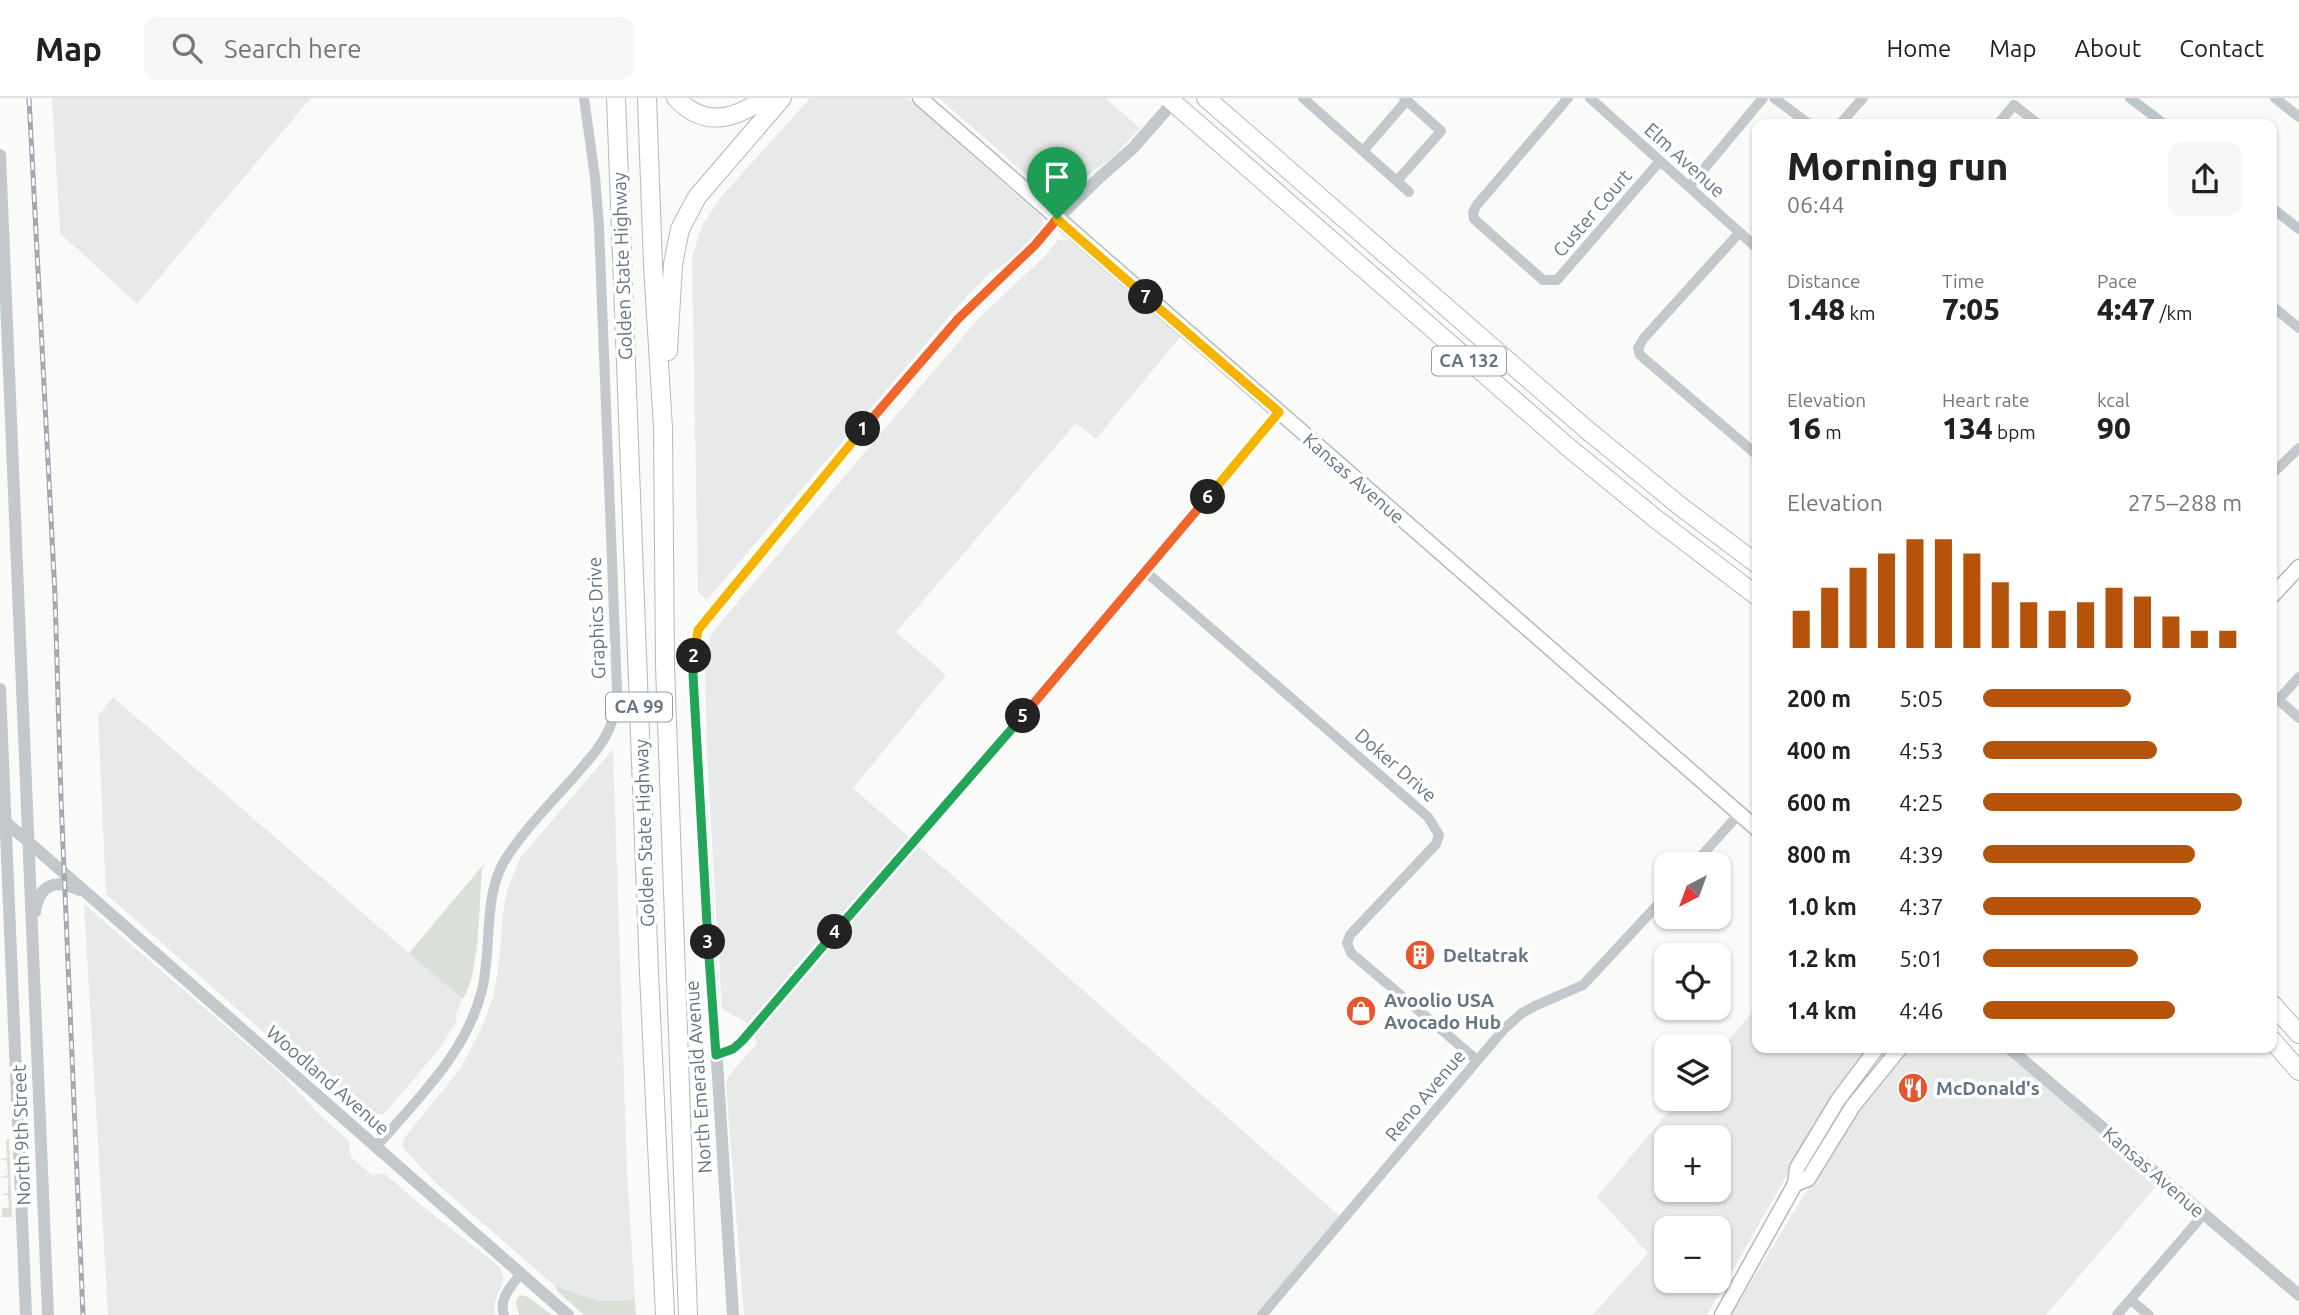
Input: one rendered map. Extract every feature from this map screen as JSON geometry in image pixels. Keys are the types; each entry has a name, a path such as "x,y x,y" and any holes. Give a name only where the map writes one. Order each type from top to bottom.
{"highway":[{"name":"Golden State Highway","path":"616,98 649,987 665,1315"},
{"name":"Golden State Highway","path":"647,98 663,428 665,665 688,1315"},
{"path":"676,98 694,112 718,118 735,116 764,98"},
{"path":"663,428 673,264 680,229 697,197 782,98"},
{"name":"CA 132","path":"1168,98 1568,447 1752,592"},
{"name":"CA 132","path":"1206,98 1596,438 1752,560"},
{"path":"2277,1010 2299,1034"},
{"path":"2277,1046 2299,1071"}],"main road":[{"name":"Kansas Avenue","path":"920,98 1752,826"},
{"path":"2277,591 2299,567"},
{"path":"1722,1315 1795,1184 1797,1168 1838,1100 1873,1053"},
{"path":"1795,1184 1808,1179 1853,1106 1896,1053"}],"street":[{"name":"Graphics Drive","path":"376,1147 437,1076 466,1034 482,990 492,898 501,866 600,746 612,724 617,691 599,226 584,98"},
{"name":"North Emerald Avenue","path":"733,1315 693,687 698,630 801,503 949,329 1035,245 1057,219 1133,148 1177,98"},
{"path":"1303,98 1409,191"},
{"name":"Custer Court","path":"1568,98 1476,206 1473,213 1474,219 1543,280 1557,280 1660,161"},
{"name":"Elm Avenue","path":"1590,98 1752,244"},
{"path":"1689,187 1763,98"},
{"path":"1774,98 1802,119"},
{"path":"1844,119 1863,98"},
{"path":"2275,98 2299,117"},
{"path":"1363,151 1406,99 1441,131 1397,181"},
{"path":"2002,119 2014,105 2032,119"},
{"name":"North 9th Street","path":"0,155 48,1315"},
{"path":"1739,233 1638,348 1640,355 1752,452"},
{"path":"0,253 1,277 6,295"},
{"path":"2277,310 2299,328"},
{"path":"716,1055 733,1049 742,1041 1146,572 1279,412"},
{"path":"2277,469 2299,449"},
{"name":"Doker Drive","path":"1146,572 1428,817 1436,828 1439,835 1436,844 1350,935 1347,943 1351,953 1477,1060"},
{"path":"2277,695 2299,677"},
{"name":"North 9th Street","path":"0,689 3,820 26,1315"},
{"path":"2277,699 2299,718"},
{"path":"1705,852 1739,814"},
{"name":"Woodland Avenue","path":"3,820 568,1315"},
{"path":"33,960 36,956 35,911 42,891 50,885 65,884 89,895"},
{"name":"Reno Avenue","path":"1262,1315 1504,1028 1522,1013 1571,992 1592,977 1654,909"},
{"name":"Kansas Avenue","path":"2016,1053 2299,1295"},
{"path":"2117,1315 2203,1214"},
{"path":"504,1315 504,1297 521,1273"},
{"path":"2131,1300 2149,1315"}],"shaded area":[{"path":"52,98 311,98 137,304 60,233"},
{"path":"810,98 907,98 1042,217 1043,227 1010,260 989,274 959,305 707,600 698,592 692,256 703,224 722,196"},
{"path":"939,98 1105,98 1140,128 1112,158 1087,176 1066,199 1055,200"},
{"path":"1058,240 1069,240 1185,331 1096,439 1076,423 896,632 946,675 853,788 1343,1219 1261,1315 744,1315 726,1084 729,1076 757,1043 746,1022 722,1009 707,755 705,668 710,637 977,320 1044,257"},
{"path":"113,697 462,999 456,1014 457,1021 440,1048 384,1114 366,1115 338,1090 300,1064 106,894 98,716"},
{"path":"613,749 627,1173 635,1300 599,1301 555,1286 435,1182 402,1144 461,1068 484,1023 494,994 498,971 504,905 521,857"},
{"path":"484,864 475,958 468,989 462,999 409,953"},
{"path":"84,904 280,1073 349,1141 351,1157 372,1175 384,1173 500,1267 504,1279 494,1304 495,1315 108,1315"},
{"path":"1752,1012 1752,1053 1864,1053 1830,1100 1731,1273 1731,1216 1654,1216 1654,1293 1720,1293 1707,1315 1593,1315 1648,1253 1597,1197 1654,1129 1654,1202 1731,1202 1731,1125 1657,1125 1669,1111 1731,1111 1731,1037"},
{"path":"1907,1053 2005,1053 2159,1183 2046,1315 1731,1315 1845,1128"},
{"path":"9,1139 12,1217 2,1217 2,1209 9,1207 8,1195 1,1195 8,1193 8,1178 0,1177 8,1175 7,1161 0,1159 7,1158 6,1140"},
{"path":"555,1286 599,1301 635,1300 636,1315 584,1315 557,1291"},
{"path":"521,1295 528,1297 552,1315 519,1315 516,1304"}],"waterway":[{"path":"2130,98 2157,119"},
{"path":"2277,212 2299,229"}],"railway":[{"path":"29,98 55,595 83,1315"}],"place":[{"name":"Deltatrak","path":"1420,955"},
{"name":"Avoolio USA Avocado Hub","path":"1361,1011"},
{"name":"McDonald's","path":"1913,1088"}],"route":[{"path":"1057,219 1279,412 1107,619 742,1041 733,1049 716,1055 693,674 698,630 930,351 958,319 1035,245 1057,219"}]}
